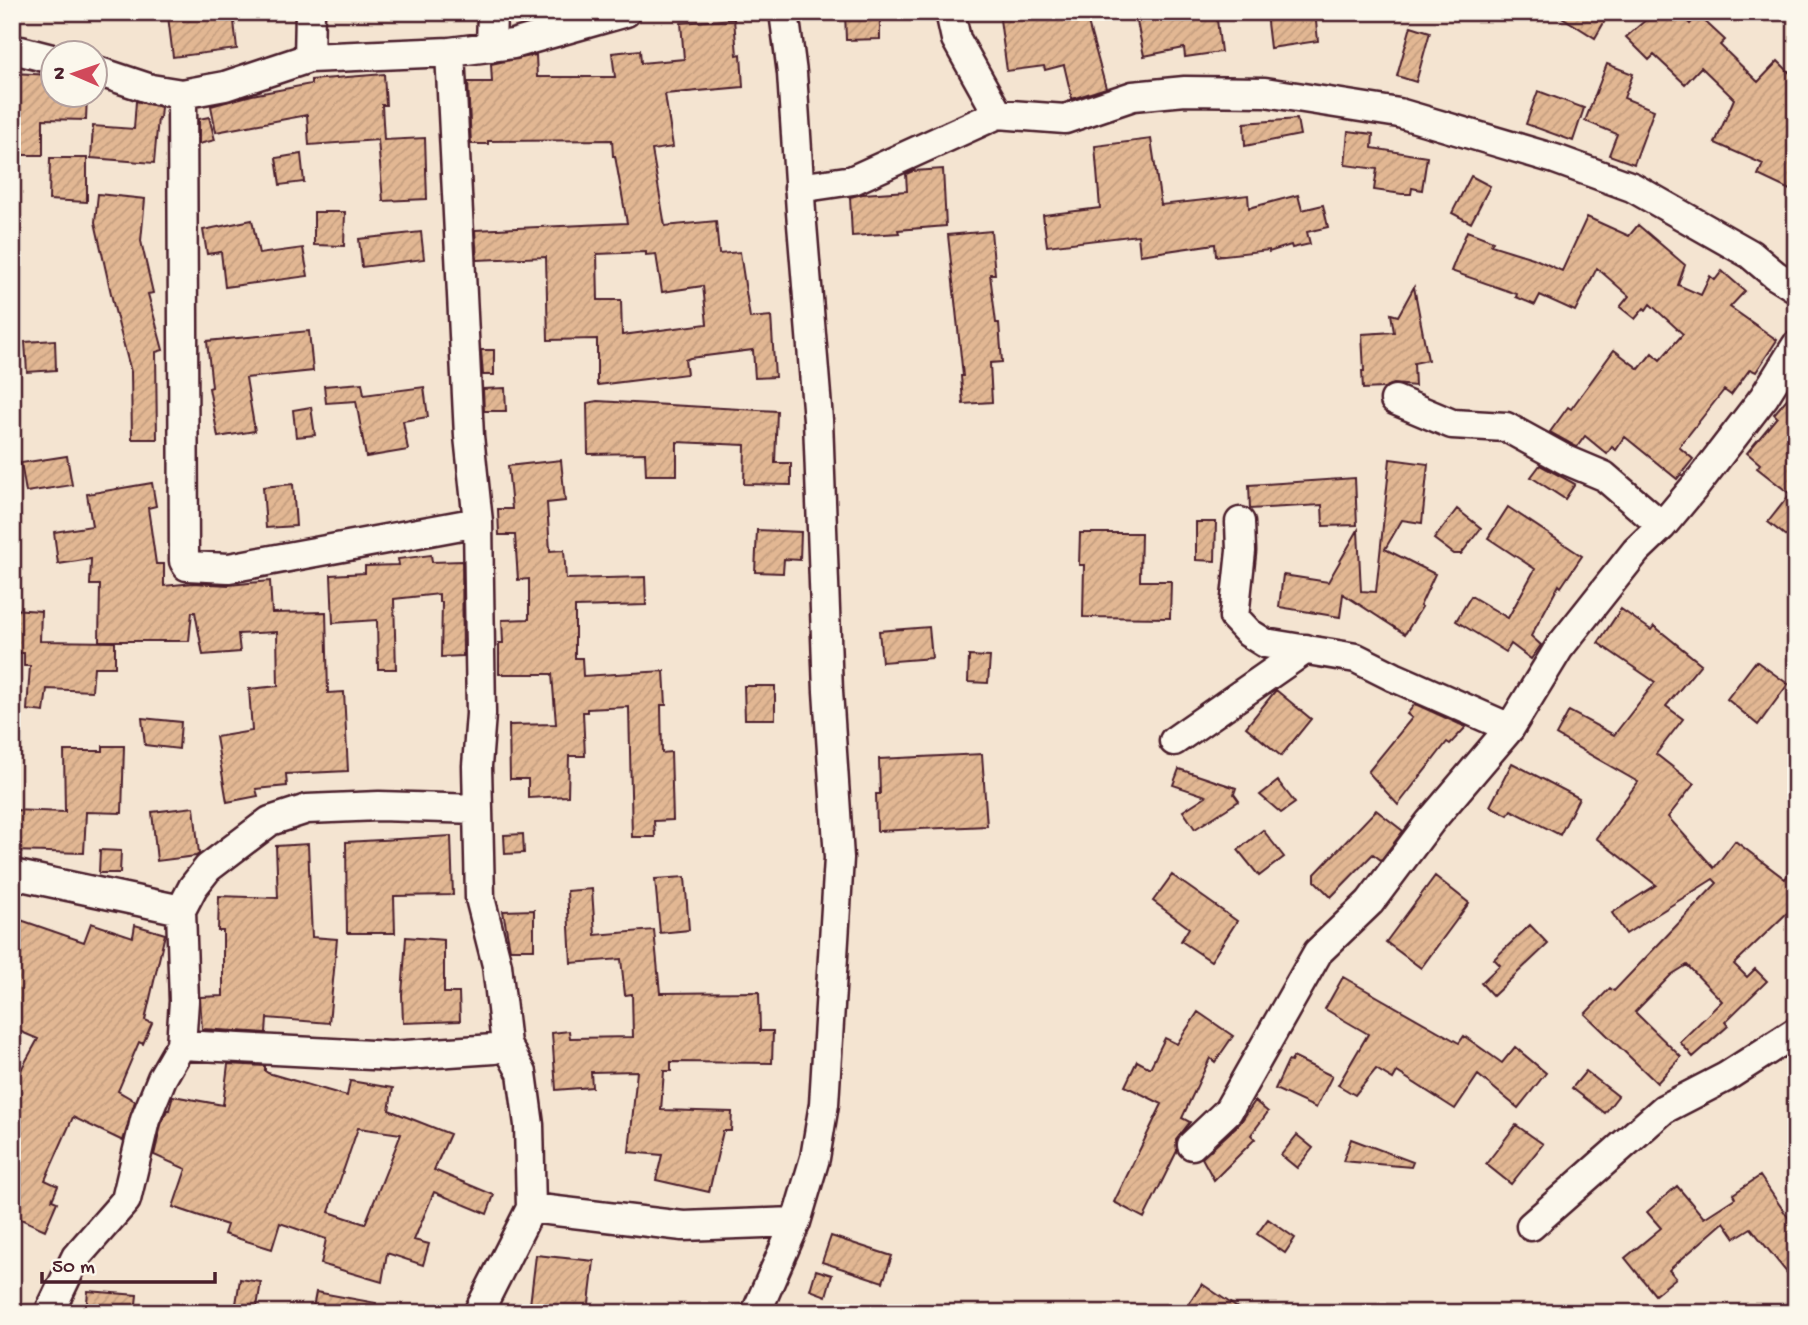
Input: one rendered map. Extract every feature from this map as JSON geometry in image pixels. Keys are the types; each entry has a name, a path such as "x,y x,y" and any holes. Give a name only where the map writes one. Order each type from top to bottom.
{"street":[{"path":"309,58 310,12"},
{"path":"491,47 492,12"},
{"path":"108,75 152,89 182,94 225,86 309,58 450,52 513,44 626,12"},
{"path":"950,12 956,39 998,114"},
{"path":"755,1313 796,1222 815,1158 824,1104 839,858 828,691 818,420 792,73 778,14"},
{"path":"12,51 38,56"},
{"path":"450,52 469,436 478,522 481,714 477,766 480,898 497,965 506,1044 522,1073 529,1125 531,1208 478,1313"},
{"path":"799,188 853,180 998,114 1065,119 1133,96 1185,91 1265,92 1399,113 1555,159 1632,187 1750,254 1796,288"},
{"path":"182,94 184,561 187,566 229,568 478,522"},
{"path":"1192,1145 1228,1111 1318,952 1370,902 1430,822 1510,728 1559,648 1636,551 1662,526 1764,397 1796,346"},
{"path":"1395,400 1452,424 1506,427 1566,460 1604,476 1662,526"},
{"path":"1240,522 1241,551 1234,617 1249,633 1265,643 1356,657 1394,677 1510,728"},
{"path":"1174,741 1306,649"},
{"path":"50,1313 76,1257 126,1200 145,1120 162,1078 181,1045 184,1001 181,910 193,887 208,868 270,821 307,809 379,806 478,808"},
{"path":"12,874 181,910"},
{"path":"1531,1226 1664,1110 1794,1037"},
{"path":"181,1045 391,1056 494,1049 506,1044"},
{"path":"531,1208 683,1226 796,1222"}],"building":[{"path":"195,12 233,12 237,49 173,57 168,16"},
{"path":"845,12 880,12 880,39 846,40"},
{"path":"999,12 1085,12 1106,88 1072,99 1064,65 1045,70 1044,66 1007,71"},
{"path":"1135,12 1216,12 1221,52 1185,57 1184,48 1144,56"},
{"path":"1315,12 1318,41 1270,48 1266,14"},
{"path":"1554,12 1610,12 1595,38"},
{"path":"1655,12 1678,12 1690,24 1698,15 1725,40 1720,45 1758,82 1778,61 1796,79 1796,193 1758,175 1763,164 1715,143 1734,99 1701,67 1685,84 1654,55 1649,60 1626,37"},
{"path":"734,19 737,55 741,54 743,87 665,94 673,147 652,150 665,226 716,221 719,254 740,252 750,318 771,316 775,377 755,378 753,350 690,358 685,360 687,374 597,385 597,339 548,340 546,257 477,260 475,230 627,223 612,140 488,141 488,144 471,144 468,82 492,82 491,64 536,55 537,77 615,77 612,53 640,50 641,63 684,59 681,23","holes":["646,252 646,255 656,254 662,292 703,286 707,324 622,335 621,300 598,300 597,254"]},
{"path":"1411,26 1430,32 1416,82 1397,76"},
{"path":"1607,64 1633,74 1624,98 1654,110 1634,164 1609,155 1617,134 1585,121"},
{"path":"12,73 38,74 38,108 86,108 86,120 43,119 43,155 12,155"},
{"path":"384,74 384,140 425,138 427,199 383,201 378,140 309,145 307,115 216,132 211,106 311,84 311,80"},
{"path":"1538,91 1584,108 1573,141 1526,124"},
{"path":"136,101 161,107 154,163 91,158 93,126 134,129"},
{"path":"209,117 215,140 199,144 199,119"},
{"path":"1297,119 1300,135 1245,146 1244,123"},
{"path":"1348,131 1373,134 1372,148 1427,157 1422,190 1412,188 1411,194 1402,194 1374,190 1377,169 1345,165"},
{"path":"1151,139 1161,205 1248,195 1249,208 1298,195 1302,210 1323,205 1328,227 1307,232 1310,244 1292,248 1291,245 1269,252 1216,256 1215,244 1140,255 1138,235 1047,246 1043,215 1100,208 1095,146"},
{"path":"301,154 304,182 280,185 276,158"},
{"path":"50,158 87,158 87,202 49,200"},
{"path":"943,169 946,226 852,236 850,197 907,191 906,174"},
{"path":"1471,176 1490,186 1471,223 1452,213"},
{"path":"98,194 145,199 141,241 153,293 148,294 163,350 156,352 157,439 132,439 131,372 95,222"},
{"path":"314,212 345,212 344,246 314,245"},
{"path":"1587,217 1629,236 1638,225 1685,265 1678,285 1701,295 1710,276 1715,280 1722,271 1745,291 1730,307 1777,340 1756,372 1750,369 1731,395 1724,390 1679,447 1693,459 1677,479 1625,437 1616,450 1612,447 1607,454 1585,436 1577,447 1550,432 1568,407 1571,409 1614,350 1639,369 1652,353 1660,360 1683,334 1650,304 1635,319 1620,307 1629,296 1597,268 1575,311 1540,295 1535,305 1516,297 1517,294 1451,271 1467,231 1493,241 1491,245 1533,258 1562,271"},
{"path":"252,220 259,254 303,248 308,276 225,287 221,252 207,254 203,230"},
{"path":"991,231 995,274 990,274 996,323 999,323 1002,362 990,363 992,402 963,404 963,376 948,235"},
{"path":"421,232 424,259 362,267 359,239"},
{"path":"1414,287 1428,360 1414,363 1415,386 1394,384 1384,388 1363,389 1362,334 1394,332 1391,314 1398,316"},
{"path":"309,331 313,371 246,378 255,431 218,437 209,388 212,387 207,341"},
{"path":"55,340 56,370 27,372 25,342"},
{"path":"481,350 494,350 494,375 483,375"},
{"path":"362,383 364,395 424,387 428,417 403,421 408,450 366,457 356,401 326,403 324,386"},
{"path":"505,388 506,411 484,411 483,389"},
{"path":"1796,388 1796,544 1768,522 1790,494 1757,468 1760,464 1747,453 1777,417 1774,414"},
{"path":"597,401 777,411 775,463 791,463 791,485 744,484 745,445 677,442 677,475 646,475 645,453 588,454 587,403"},
{"path":"311,407 315,435 296,437 293,410"},
{"path":"67,456 72,485 26,492 21,463"},
{"path":"1390,459 1428,464 1422,523 1402,520 1385,549 1435,574 1420,606 1422,607 1405,634 1343,594 1340,617 1279,607 1283,575 1328,582 1358,530 1361,591 1376,592"},
{"path":"561,460 565,501 547,503 550,551 564,550 566,579 645,577 646,605 575,607 575,658 582,658 583,676 664,671 666,705 661,705 662,753 671,752 673,820 654,821 655,837 632,837 629,707 587,709 587,712 583,712 585,756 569,756 568,796 528,798 528,779 510,779 509,725 556,724 552,674 499,674 499,643 503,643 502,620 529,619 529,579 518,580 515,535 499,535 498,509 512,509 508,466"},
{"path":"1540,465 1575,484 1565,499 1531,477"},
{"path":"1355,478 1357,525 1323,526 1322,505 1250,509 1249,485"},
{"path":"152,483 156,506 148,508 156,564 164,564 164,586 270,581 272,613 326,612 328,693 344,692 348,771 286,774 287,786 256,789 258,796 227,802 216,737 252,731 249,689 278,686 277,632 238,634 240,652 203,655 195,612 192,612 189,641 99,641 100,585 90,585 91,559 58,564 54,532 92,526 87,494"},
{"path":"293,484 296,526 266,528 263,487"},
{"path":"1508,507 1582,556 1561,587 1559,585 1531,636 1541,645 1531,659 1511,644 1506,652 1456,621 1471,596 1508,618 1535,569 1488,538"},
{"path":"1457,509 1481,528 1461,554 1454,554 1434,539"},
{"path":"1196,522 1216,522 1215,561 1196,560"},
{"path":"757,530 801,532 800,560 784,559 783,573 755,572"},
{"path":"1080,533 1141,533 1140,581 1171,581 1170,618 1083,617 1084,565 1079,565"},
{"path":"431,555 432,562 462,561 463,656 441,657 442,602 439,602 439,594 394,599 396,669 378,669 377,620 333,623 331,575 365,573 365,566 399,565 398,559"},
{"path":"12,609 41,611 40,641 115,642 115,667 94,667 92,691 47,689 44,712 27,710 30,666 24,666 24,653 12,653"},
{"path":"1621,609 1651,630 1654,626 1701,664 1666,706 1683,719 1656,754 1694,784 1668,817 1714,868 1735,841 1785,879 1796,864 1796,919 1787,913 1734,964 1747,977 1755,969 1767,981 1725,1022 1728,1026 1693,1057 1680,1042 1722,1001 1687,965 1671,975 1635,1012 1681,1057 1657,1083 1585,1014 1610,988 1614,991 1717,883 1713,879 1626,934 1612,913 1656,885 1596,838 1638,782 1556,735 1569,711 1614,735 1655,682 1598,643"},
{"path":"929,627 932,658 882,662 879,631"},
{"path":"969,656 990,657 988,683 968,682"},
{"path":"1756,661 1788,684 1758,725 1727,699"},
{"path":"744,686 775,686 775,719 745,719"},
{"path":"1276,690 1311,719 1281,756 1246,727"},
{"path":"1415,704 1466,727 1450,744 1447,742 1398,805 1368,772 1412,718 1407,714"},
{"path":"142,718 181,722 179,749 145,745"},
{"path":"103,746 124,746 122,813 86,812 84,853 12,851 12,810 65,812 64,751 103,751"},
{"path":"982,754 987,826 877,831 879,759"},
{"path":"1512,763 1579,798 1560,835 1511,810 1508,815 1490,806"},
{"path":"1179,769 1236,788 1234,794 1239,801 1195,829 1183,811 1206,796 1173,785"},
{"path":"1278,781 1295,803 1281,813 1260,795"},
{"path":"194,807 199,854 157,861 152,812"},
{"path":"1376,810 1403,831 1381,860 1373,854 1331,897 1315,881 1315,874"},
{"path":"1263,830 1284,857 1259,876 1238,850"},
{"path":"523,834 524,853 505,854 504,835"},
{"path":"451,836 453,895 394,896 395,933 347,933 346,842"},
{"path":"308,844 312,937 337,939 329,1023 267,1018 266,1033 202,1029 200,997 223,996 223,931 218,931 219,896 278,898 276,846"},
{"path":"100,850 121,851 120,873 99,873"},
{"path":"1172,875 1237,921 1211,961 1181,941 1189,928 1153,901"},
{"path":"1435,876 1469,903 1421,968 1386,942"},
{"path":"685,877 689,930 660,933 655,879"},
{"path":"592,889 595,935 654,930 660,993 759,992 760,1031 773,1031 772,1063 671,1062 671,1071 664,1071 661,1110 732,1112 731,1131 723,1131 709,1192 656,1180 662,1155 629,1152 637,1071 591,1072 592,1087 556,1090 552,1033 569,1031 570,1038 633,1037 632,994 625,995 621,959 571,963 567,891"},
{"path":"534,910 534,949 510,949 503,911"},
{"path":"12,917 84,942 91,923 133,937 135,925 165,934 145,1020 152,1023 143,1044 139,1042 118,1091 135,1101 123,1141 73,1117 45,1180 58,1186 52,1200 57,1202 45,1230 12,1215 12,1086 38,1039 12,1028 12,978 20,960 12,958"},
{"path":"1530,925 1548,944 1493,996 1481,983 1500,965 1494,959"},
{"path":"406,937 444,940 444,993 459,993 460,1021 403,1023"},
{"path":"1343,977 1459,1043 1464,1036 1502,1063 1515,1047 1546,1073 1518,1108 1478,1075 1455,1109 1397,1072 1393,1079 1376,1069 1355,1095 1338,1085 1368,1034 1325,1009"},
{"path":"1198,1012 1233,1036 1215,1062 1210,1058 1182,1118 1190,1122 1176,1140 1177,1151 1144,1218 1114,1202 1162,1104 1125,1086 1137,1061 1150,1068 1165,1038 1177,1044"},
{"path":"1293,1057 1332,1076 1316,1108 1275,1089 1288,1061 1291,1062"},
{"path":"228,1064 265,1066 268,1073 347,1096 350,1081 393,1088 389,1110 450,1134 434,1170 494,1195 487,1214 434,1192 414,1240 429,1244 423,1265 387,1253 382,1282 321,1264 326,1239 280,1223 272,1249 224,1234 227,1225 173,1207 186,1169 154,1155 161,1125 173,1096 223,1105","holes":["358,1128 401,1134 365,1224 329,1212"]},
{"path":"1586,1071 1618,1096 1605,1113 1572,1088"},
{"path":"1255,1101 1268,1112 1251,1135 1255,1139 1214,1180 1202,1158 1240,1123"},
{"path":"1516,1125 1543,1144 1511,1184 1486,1164"},
{"path":"1297,1135 1313,1148 1297,1168 1281,1155"},
{"path":"1351,1139 1413,1162 1411,1167 1343,1161"},
{"path":"1760,1176 1796,1229 1796,1284 1751,1228 1735,1238 1724,1222 1669,1270 1676,1278 1655,1295 1625,1258 1661,1228 1647,1212 1677,1186 1704,1218 1735,1198 1733,1194"},
{"path":"1268,1219 1295,1238 1285,1253 1257,1234"},
{"path":"831,1236 892,1256 883,1282 822,1262"},
{"path":"536,1255 594,1261 588,1312 530,1305"},
{"path":"816,1270 832,1275 826,1296 810,1290"},
{"path":"240,1279 261,1282 257,1307 236,1304"},
{"path":"1202,1284 1245,1313 1183,1313"},
{"path":"88,1291 137,1295 135,1313 86,1313"},
{"path":"316,1292 376,1303 375,1313 312,1313"}]}
